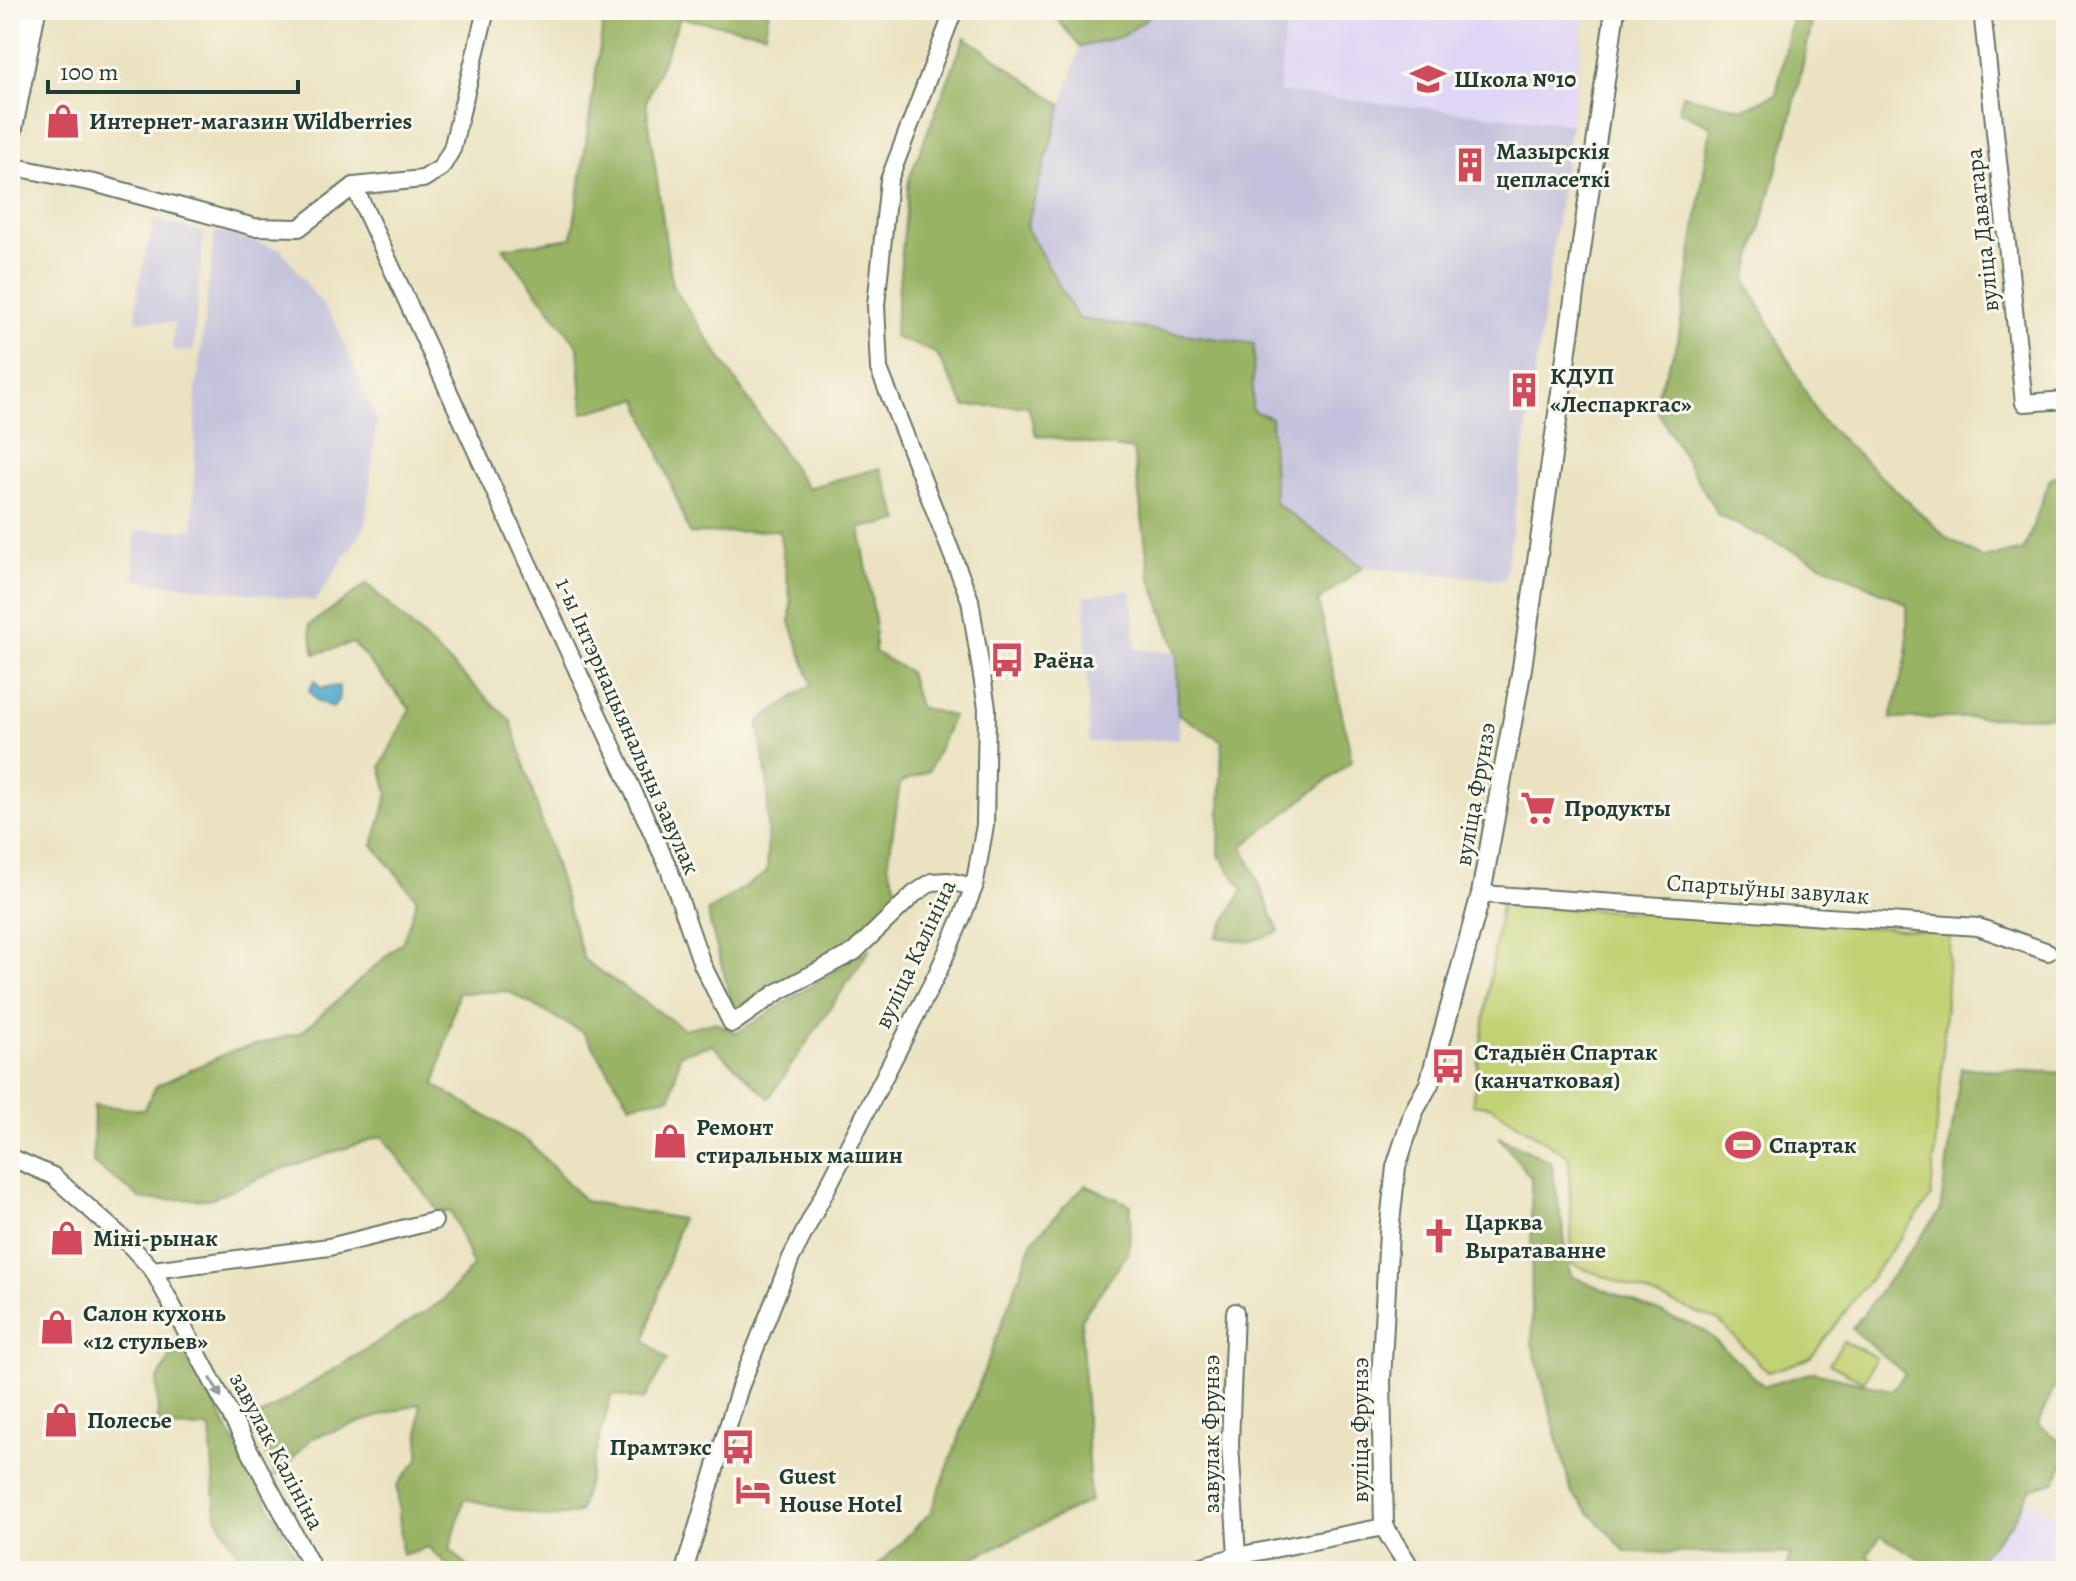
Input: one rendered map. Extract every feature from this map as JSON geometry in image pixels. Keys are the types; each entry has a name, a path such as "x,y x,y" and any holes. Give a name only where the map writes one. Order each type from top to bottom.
{"main road":[{"path":"10,133 34,10"}],"street":[{"path":"10,166 94,183 254,227 299,228 354,186 423,179 441,168 452,149 486,10"},
{"name":"вуліца Калініна","path":"684,1571 740,1387 791,1258 938,972 974,887 985,825 987,708 970,600 879,369 876,305 889,180 954,10"},
{"name":"вуліца Фрунзэ","path":"1412,1571 1384,1527 1381,1380 1389,1232 1396,1167 1414,1111 1429,1084 1481,894 1522,668 1615,10"},
{"name":"вуліца Даватара","path":"1982,10 2024,403 2066,400"},
{"name":"1-ы Інтэрнацыянальны завулак","path":"354,186 669,869 702,964 732,1024 776,993 854,952 914,894 932,882 948,881 974,887"},
{"name":"Спартыўны завулак","path":"1481,894 1978,927 2048,952"},
{"name":"завулак Калініна","path":"10,1157 53,1176 126,1241 153,1270 314,1571"},
{"path":"153,1270 329,1247 434,1221"},
{"name":"завулак Фрунзэ","path":"1235,1312 1230,1444 1237,1556"},
{"path":"1184,1571 1237,1556 1384,1527"}],"shaded area":[{"name":"КДУП «Леспаркгас»","path":"1158,10 1286,19 1279,92 1571,124 1505,580 1363,567 1275,503 1271,418 1252,411 1254,344 1078,319 1026,227 1080,47 1123,36"},
{"name":"Школа №10","path":"1288,10 1585,10 1571,124 1278,92"},
{"path":"154,220 204,232 193,352 172,350 174,323 136,320 138,287"},
{"path":"215,231 281,249 335,322 377,420 365,527 315,601 134,580 135,531 193,530 196,391"},
{"path":"1131,590 1136,649 1177,653 1179,739 1089,742 1085,596"},
{"path":"2015,1491 2066,1521 2066,1571 1977,1571 1933,1551"}],"green space":[{"path":"605,10 769,10 765,33 680,18 646,102 672,285 807,488 880,468 900,521 860,528 875,621 875,652 909,672 919,707 953,716 929,771 900,783 888,865 898,892 851,943 734,1010 707,912 767,872 768,785 758,722 812,684 790,622 791,602 779,530 690,534 638,399 583,413 578,346 503,248 572,238"},
{"path":"1050,10 1158,10 1123,36 1080,47"},
{"path":"1173,10 1288,10 1286,19"},
{"path":"1794,10 1815,10 1791,118 1746,280 1820,419 1947,538 1983,558 2024,550 2050,479 2066,473 2066,716 1891,719 1907,655 1907,604 1719,516 1653,404 1678,341 1711,126 1679,111 1682,95 1744,109 1776,94"},
{"path":"965,37 1062,105 1026,227 1078,319 1254,344 1252,410 1271,418 1275,503 1363,567 1318,601 1352,761 1243,846 1279,932 1249,942 1216,937 1243,889 1219,855 1222,741 1178,714 1177,653 1150,576 1133,450 1036,435 1028,406 965,406 936,353 894,337 909,179"},
{"path":"367,584 511,721 584,960 684,1029 714,1022 737,1033 871,948 769,1098 712,1045 680,1054 671,1097 630,1104 584,1033 508,991 458,993 435,1085 530,1143 585,1201 681,1219 645,1340 667,1360 644,1400 612,1394 579,1513 548,1517 464,1499 450,1549 472,1571 454,1571 428,1547 402,1555 397,1485 419,1459 420,1403 312,1438 276,1476 251,1422 442,1301 473,1266 451,1211 439,1212 382,1136 274,1172 211,1199 143,1200 93,1163 94,1105 144,1110 156,1086 227,1053 302,1032 403,941 417,899 373,845 388,794 381,766 410,709 353,643 315,654 309,625"},
{"name":"Спартак","path":"1501,904 1950,932 1931,1197 1808,1359 1768,1372 1719,1321 1572,1264 1569,1157 1492,1107 1472,1104"},
{"path":"1961,1068 2066,1073 2066,1360 2038,1424 2066,1446 2066,1458 2055,1482 2030,1489 2012,1523 1967,1571 1940,1571 1881,1536 1867,1555 1890,1571 1785,1571 1791,1554 1626,1552 1572,1494 1532,1343 1531,1178 1499,1137 1551,1162 1571,1276 1705,1331 1764,1386 1814,1372 1892,1390 1905,1374 1852,1329 1940,1211"},
{"path":"1085,1185 1131,1205 1129,1252 1081,1319 1090,1501 946,1571 873,1571 931,1512 1033,1240"},
{"path":"180,1340 304,1571 249,1571 216,1516 210,1428 158,1427 157,1381"},
{"path":"1843,1341 1876,1357 1864,1382 1829,1364"}],"water":[{"path":"315,680 320,688 339,686 339,699 333,708 316,700 309,690"}],"place":[{"name":"Школа №10","path":"1428,79"},
{"name":"Интернет-магазин Wildberries","path":"63,121"},
{"name":"Мазырскія цепласеткі","path":"1470,165"},
{"name":"КДУП «Леспаркгас»","path":"1524,390"},
{"name":"Раёна","path":"1007,660"},
{"name":"Продукты","path":"1538,808"},
{"name":"Стадыён Спартак (канчатковая)","path":"1448,1066"},
{"name":"Ремонт стиральных машин","path":"670,1141"},
{"name":"Спартак","path":"1743,1145"},
{"name":"Царква Выратаванне","path":"1439,1236"},
{"name":"Міні-рынак","path":"67,1238"},
{"name":"Салон кухонь «12 стульев»","path":"57,1327"},
{"name":"Полесье","path":"61,1420"},
{"name":"Прамтэкс","path":"738,1447"},
{"name":"Guest House Hotel","path":"753,1490"}]}
